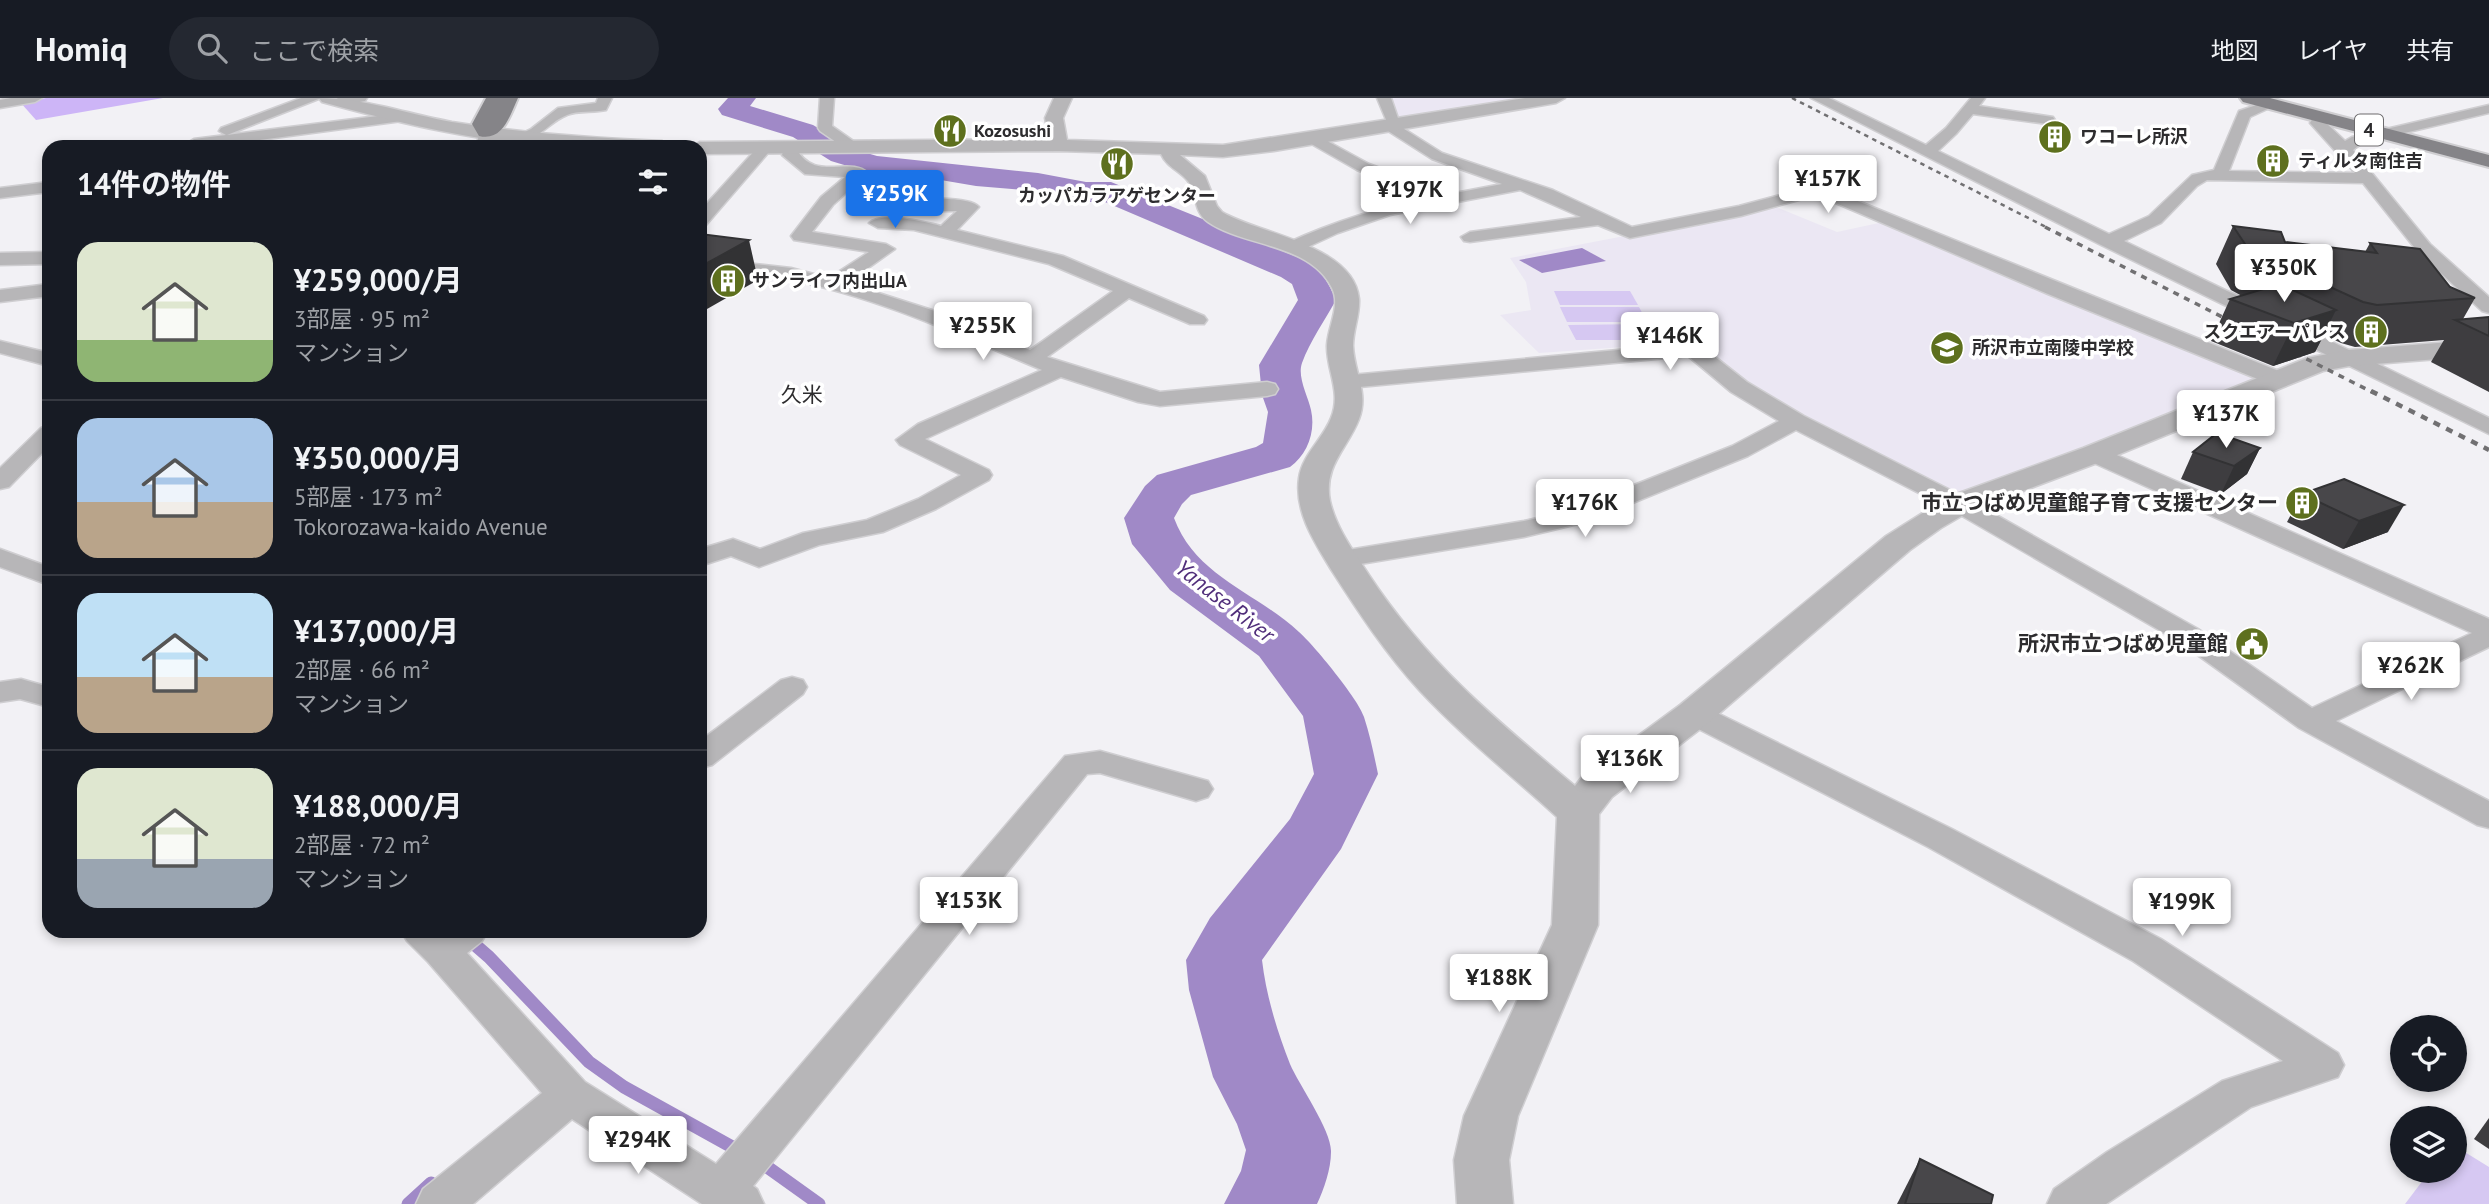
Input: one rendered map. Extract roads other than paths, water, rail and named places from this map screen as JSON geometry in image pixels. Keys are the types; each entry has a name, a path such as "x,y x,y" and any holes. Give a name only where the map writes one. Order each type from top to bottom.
{"main road":[{"path":"485,139 481,124 495,98"},
{"path":"485,139 496,125 509,98"},
{"name":"4","path":"2249,98 2489,161"}],"street":[{"path":"0,104 35,98"},
{"path":"206,140 314,98"},
{"path":"334,100 360,98"},
{"path":"519,138 540,129 563,111 601,107 605,98"},
{"path":"827,98 825,128 850,148"},
{"path":"1059,145 1054,118 1063,98"},
{"path":"1384,98 1392,126 1437,156 1547,194 1630,233 1741,211 1818,190 2055,290 2278,379"},
{"path":"707,148 763,150 1059,145 1170,151 1238,150 1556,98"},
{"path":"1818,98 2489,428"},
{"path":"334,100 485,139 551,140"},
{"path":"1927,152 1951,131 1974,104 2048,120"},
{"path":"2220,174 2244,114 2272,104"},
{"path":"2344,149 2357,140 2489,108"},
{"path":"235,140 402,117"},
{"path":"2320,117 2317,123 2344,149 2424,248 2489,307"},
{"path":"1313,139 1363,167 1449,199"},
{"path":"790,149 790,155 811,171 860,173 827,201 800,236 886,249 832,285"},
{"path":"707,213 763,150"},
{"path":"1170,151 1170,156 1177,164 1197,179 1207,210 1212,215 1226,223 1293,247 1332,273 1346,293 1347,306 1340,343 1341,357 1349,381 1348,409 1314,473 1315,503 1322,522 1342,559 1397,641 1416,663 1506,751 1578,812"},
{"path":"2107,241 2141,228 2163,214 2193,179 2220,174 2367,178"},
{"path":"1293,247 1332,229 1386,212 1520,186"},
{"path":"0,193 42,188"},
{"path":"858,244 878,223 878,207 925,204 971,207 944,233"},
{"path":"1470,237 1602,219"},
{"path":"878,223 914,225 1056,260 1197,320"},
{"path":"2,253 42,243"},
{"path":"2,253 42,257"},
{"path":"0,280 2,253"},
{"path":"707,265 791,274 832,285 928,315 1059,370 1160,400 1267,389"},
{"path":"1031,359 1127,290"},
{"path":"0,296 42,291"},
{"path":"0,347 42,358"},
{"path":"1485,1204 1479,1181 1482,1147 1492,1116 1575,925 1578,812 1597,788 1694,714 1898,543 1959,504 2094,454 2316,364 2349,358 2489,347"},
{"path":"1349,381 1693,348 1739,387 1796,421 1959,504 2188,635 2310,721 2489,816"},
{"path":"707,556 733,547 759,559 812,539 874,526 927,504 980,475 908,440 926,429 1059,370"},
{"path":"1342,559 1524,529 1577,517 1740,451 1796,421"},
{"path":"0,482 42,440"},
{"path":"2094,454 2489,630"},
{"path":"0,557 42,575"},
{"path":"2310,721 2489,636"},
{"path":"707,752 792,687"},
{"path":"0,692 21,689 42,695"},
{"path":"1694,714 1940,838 2147,950 2323,1065 2237,1094 2123,1166 2070,1204"},
{"path":"444,938 570,1095 742,1177 993,861 1077,764 1100,762 1120,766 1196,789"},
{"path":"439,1204 570,1095"}],"waterway":[{"name":"Yanase River","path":"743,98 732,109 803,131 842,155 874,165 1038,182 1086,192 1111,192 1294,269 1308,278 1317,300 1280,365 1284,395 1290,412 1285,449 1273,457 1174,485 1162,496 1149,518 1158,544 1189,579 1279,644 1333,714 1346,774 1317,832 1236,938 1224,960 1227,990 1254,1077 1276,1116 1289,1150 1279,1191 1268,1204"},
{"path":"467,938 489,957 589,1062 624,1087 743,1153"},
{"path":"759,1161 819,1204"},
{"path":"408,1204 431,1183"}],"railway":[{"path":"1792,98 2048,228"},
{"path":"2045,227 2238,325"},
{"path":"2285,348 2374,393"},
{"path":"2371,391 2489,450"}],"place":[{"name":"Kozosushi","path":"950,131"},
{"name":"ワコーレ所沢","path":"2055,137"},
{"name":"ティルタ南住吉","path":"2273,161"},
{"name":"カッパカラアゲセンター","path":"1117,164"},
{"name":"サンライフ内出山A","path":"728,281"},
{"name":"スクエアーパレス","path":"2371,332"},
{"name":"所沢市立南陵中学校","path":"1947,348"},
{"name":"市立つばめ児童館子育て支援センター","path":"2302,503"},
{"name":"所沢市立つばめ児童館","path":"2252,644"}],"district":[{"name":"久米","path":"802,395"}]}
